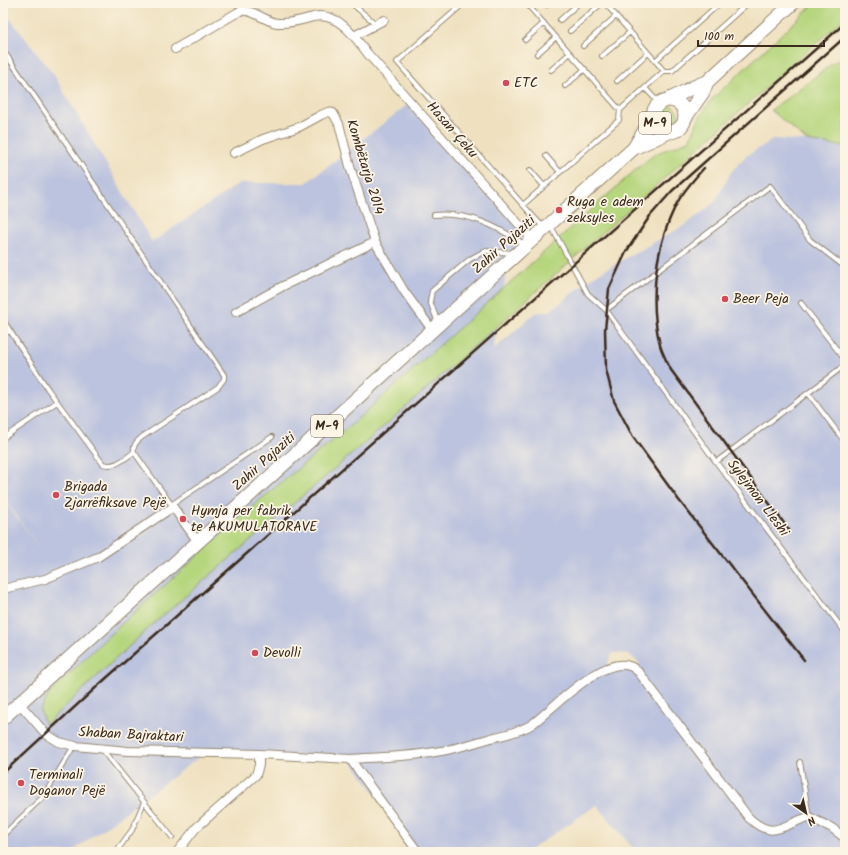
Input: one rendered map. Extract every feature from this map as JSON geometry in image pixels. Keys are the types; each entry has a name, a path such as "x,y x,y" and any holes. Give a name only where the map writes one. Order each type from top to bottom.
{"main road":[{"name":"M-9","path":"707,82 697,84 663,102 654,110 653,116 656,126 668,132 681,126 703,92 707,82 793,3"},
{"name":"M-9","path":"663,102 673,100 681,105 685,118"},
{"name":"Zahir Pajaziti","path":"634,148 653,116"},
{"name":"Zahir Pajaziti","path":"3,718 634,148 668,132"}],"street":[{"name":"Hasan Çeku","path":"175,49 240,11 247,10 276,23 288,23 325,15 334,19 354,36 526,246"},
{"path":"354,36 384,20"},
{"name":"Kombëtarja 2014","path":"234,153 263,139 299,127 328,112 334,113 339,124 351,170 375,242 404,291 436,328"},
{"path":"236,312 283,286 375,242"},
{"path":"3,589 24,585 98,558 172,506 198,542"},
{"name":"Shaban Bajraktari","path":"20,703 46,734 59,742 75,746 128,751 259,754 350,759 436,752 515,732 529,726 568,694 592,677 605,669 620,665 632,667 641,675 749,818 760,828 774,830 809,817"},
{"path":"177,852 196,828 256,775 259,765 259,754"},
{"path":"350,759 418,852"},
{"path":"809,817 832,828 845,838"}],"lane":[{"path":"351,3 376,24"},
{"path":"464,3 397,62 523,205 547,227 588,294 606,310 716,462"},
{"path":"526,3 620,110"},
{"path":"560,20 579,3"},
{"path":"570,31 603,3 664,71"},
{"path":"655,61 720,3"},
{"path":"739,3 743,7"},
{"path":"523,205 619,120 620,110 664,71 672,71 748,3"},
{"path":"583,46 616,16"},
{"path":"525,40 544,24"},
{"path":"602,56 630,32"},
{"path":"537,54 556,38"},
{"path":"3,50 224,375 224,379 218,387 136,442 133,447 134,452 172,506 272,436"},
{"path":"551,70 570,53"},
{"path":"617,81 648,53"},
{"path":"565,86 585,69"},
{"path":"645,88 663,102"},
{"path":"546,156 560,172"},
{"path":"530,170 544,186"},
{"path":"606,310 770,186 810,240 845,267"},
{"path":"434,215 464,215 508,234 526,246"},
{"path":"436,328 430,302 432,291 445,278 470,259 485,251 500,251 526,246"},
{"path":"801,303 845,360"},
{"path":"3,320 57,402 103,464 108,466 115,465 134,452"},
{"path":"3,335 9,331"},
{"name":"Sylejmon Lleshi","path":"845,365 716,462 845,632"},
{"path":"808,393 845,442"},
{"path":"3,438 57,402"},
{"path":"3,834 43,797 75,746"},
{"path":"102,748 172,837"},
{"path":"800,762 809,817"},
{"path":"116,852 132,830 144,802"}],"shaded area":[{"path":"3,10 54,75 152,242 240,183 306,183 411,102 533,240 508,263 493,350 535,313 550,311 594,276 687,224 714,203 731,172 746,156 774,139 807,141 840,146 845,144 845,852 636,852 597,805 527,852 418,852 350,759 206,752 72,852 3,852 3,499 46,557 3,497","holes":["613,653 629,654 641,665 606,666"]}],"green space":[{"path":"815,3 845,3 845,18 389,422 152,625 45,725 40,710 50,693 105,639 254,505 351,425 641,165 655,154 688,141 699,118 713,98"},
{"path":"845,54 845,144 840,146 807,141 771,110"},
{"path":"669,106 675,109 678,115 675,121 669,124 663,121 660,115 663,109"}],"railway":[{"path":"3,773 102,682 845,23"},
{"path":"804,660 678,499 633,437 614,401 606,370 605,330 609,289 626,252 650,216 672,191 845,37"},
{"path":"704,168 678,202 668,223 663,240 656,275 655,293 655,311 660,345 671,370 789,530"}],"place":[{"name":"ETC","path":"506,83"},
{"name":"Ruga e adem zeksyles","path":"559,210"},
{"name":"Beer Peja","path":"725,299"},
{"name":"Brigada Zjarrëfiksave Pejë","path":"56,495"},
{"name":"Hymja per fabrik te AKUMULATORAVE","path":"183,519"},
{"name":"Devolli","path":"255,653"},
{"name":"Terminali Doganor Pejë","path":"21,783"}]}
